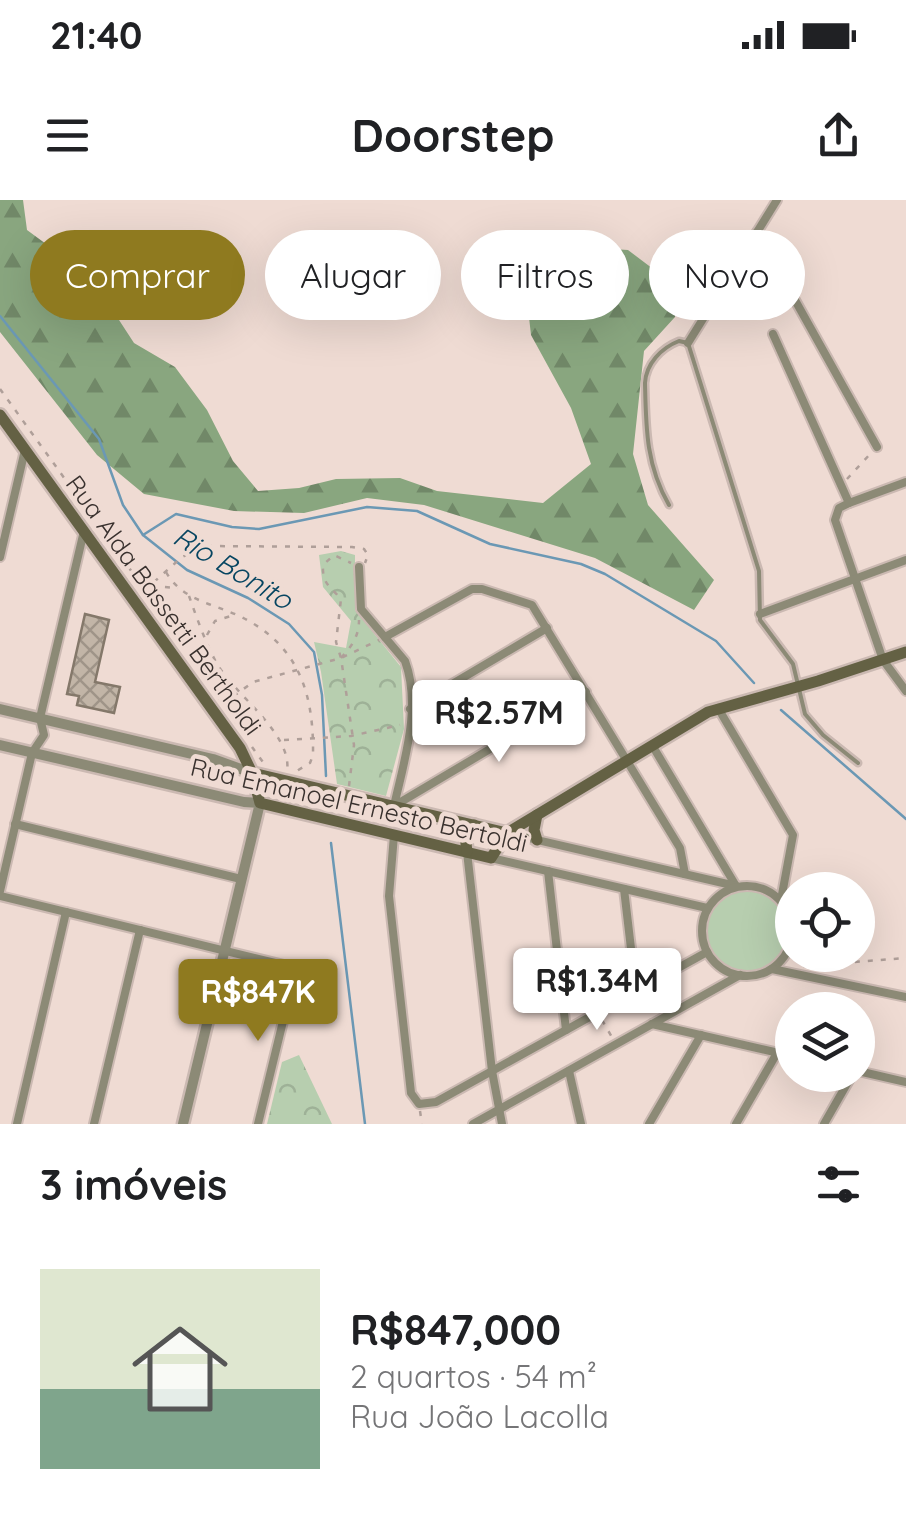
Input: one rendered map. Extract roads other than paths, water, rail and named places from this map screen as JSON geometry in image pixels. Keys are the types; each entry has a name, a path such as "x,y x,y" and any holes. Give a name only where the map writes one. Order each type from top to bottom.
{"main road":[{"name":"Rua Alda Bassetti Bertholdi","path":"0,415 240,748 260,803"},
{"path":"492,858 507,833 718,708 906,652"},
{"name":"Rua Emanoel Ernesto Bertoldi","path":"252,773 507,833"},
{"name":"Rua Emanoel Ernesto Bertoldi","path":"260,803 492,858"},
{"path":"537,815 537,840"},
{"path":"467,852 465,835 474,825"}],"street":[{"path":"758,230 777,200"},
{"path":"805,318 877,447"},
{"path":"688,344 703,320"},
{"path":"773,334 849,503"},
{"path":"0,557 26,450"},
{"path":"906,482 839,508 835,520 884,660 906,691"},
{"path":"84,530 40,718 44,736 32,753 0,893 296,968 258,1124"},
{"path":"760,614 906,560"},
{"path":"360,566 361,609 408,665 411,723 394,806"},
{"path":"385,637 472,589 532,605 680,848 685,874"},
{"path":"410,708 547,628"},
{"path":"394,806 586,692"},
{"path":"718,708 793,834 786,872"},
{"name":"Rua Emanoel Ernesto Bertoldi","path":"0,709 212,759 252,773"},
{"name":"Rua Emanoel Ernesto Bertoldi","path":"0,745 260,803"},
{"path":"652,745 736,886"},
{"name":"Rua Alda Bassetti Bertholdi","path":"183,1124 260,803"},
{"path":"16,824 241,879"},
{"name":"Rua Emanoel Ernesto Bertoldi","path":"507,833 736,886"},
{"path":"394,834 389,896 411,1092 419,1104 436,1102 707,952"},
{"path":"467,852 492,1070 502,1124"},
{"name":"Rua Emanoel Ernesto Bertoldi","path":"492,858 707,908"},
{"path":"548,871 566,1030"},
{"path":"775,896 761,887 736,886 707,908 702,922 707,952 726,971 762,974 775,965"},
{"path":"624,889 636,991"},
{"path":"17,1124 66,912"},
{"path":"94,1124 140,930"},
{"path":"772,968 906,998"},
{"path":"473,1124 740,975"},
{"path":"652,1024 775,1053"},
{"path":"649,1124 701,1035"},
{"path":"736,1124 775,1056"},
{"path":"569,1071 581,1124"},
{"path":"875,1077 906,1082"},
{"path":"824,1124 843,1092"}],"lane":[{"path":"668,505 647,454 646,371 672,344 688,344 759,571 763,626 793,664 802,708 812,723 858,763"}],"waterway":[{"name":"Rio Bonito","path":"0,316 99,439 123,505 143,535 187,570 248,598 289,624 314,652 322,695 326,776"},
{"path":"143,535 176,514 259,529 367,507 417,511 490,544 581,564 605,574 716,641 754,683"},
{"path":"781,710 906,819"},
{"name":"Rio Bonito","path":"331,843 365,1124"}]}
